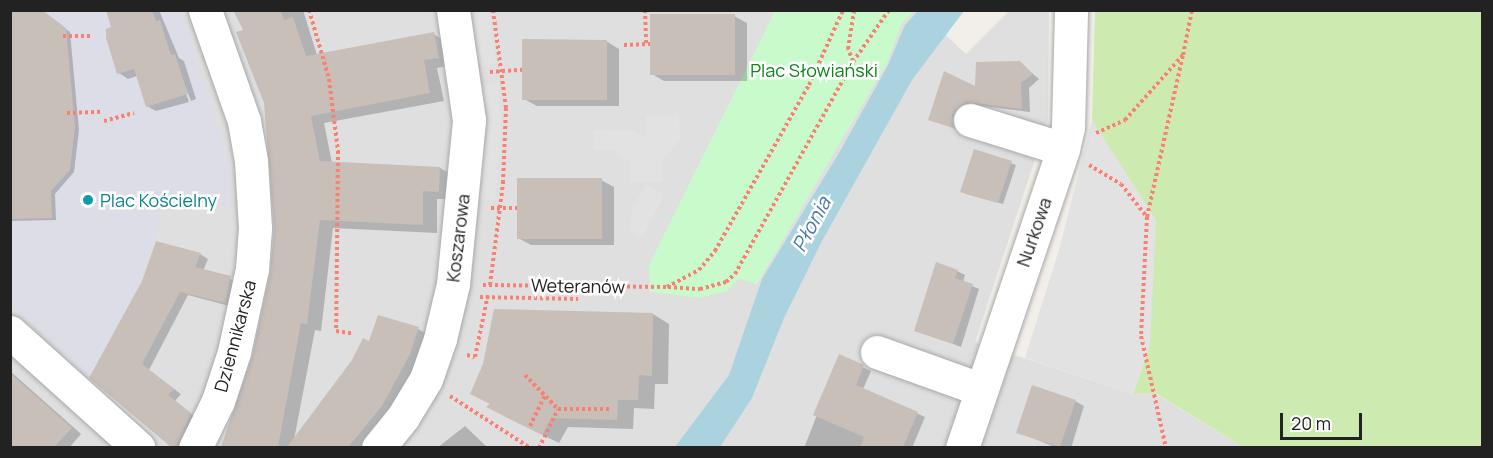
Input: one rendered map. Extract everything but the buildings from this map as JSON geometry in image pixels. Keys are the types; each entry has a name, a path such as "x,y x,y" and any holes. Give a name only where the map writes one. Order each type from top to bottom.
{"street":[{"name":"Dziennikarska","path":"195,447 218,401 234,352 252,268 255,228 251,161 244,121 205,10"},
{"name":"Koszarowa","path":"378,447 403,417 426,379 440,339 453,284 469,120 453,10"},
{"name":"Nurkowa","path":"962,447 1063,149 1068,127 1071,10"},
{"path":"970,120 1063,149"},
{"path":"10,332 139,447"},
{"path":"876,352 980,389"}],"path":[{"path":"309,10 329,79 338,151 336,331 354,334"},
{"path":"490,285 503,183 507,108 493,10"},
{"path":"624,45 648,44 645,10"},
{"name":"Weteranów","path":"453,284 667,287 699,270 715,251 809,85 843,10"},
{"path":"853,62 848,49 854,10"},
{"path":"667,287 700,289 726,282 735,274 853,62 888,10"},
{"path":"1166,447 1141,336 1147,217 1192,10"},
{"path":"63,36 91,36"},
{"path":"1063,149 1125,120 1183,55"},
{"path":"67,113 103,112"},
{"path":"104,121 134,113"},
{"path":"1063,149 1121,184 1147,217"},
{"path":"476,315 480,295 578,299"},
{"path":"460,354 475,357 488,296"},
{"path":"467,355 470,345"},
{"path":"525,375 558,409 612,409"},
{"path":"447,394 530,447"},
{"path":"530,426 545,395"},
{"path":"539,447 558,409"}],"shaded area":[{"path":"919,10 966,54 1009,11 1049,11 1048,120 975,342 1133,394 1154,393 1243,447 11,447 10,11"},
{"name":"Plac Kościelny","path":"10,11 182,11 231,170 233,208 168,193 142,281 88,380 11,306"},
{"path":"467,11 487,11 496,63 476,67"},
{"path":"498,83 501,125 495,200 473,199 480,85"},
{"path":"679,115 680,139 662,161 662,182 630,182 630,162 619,157 614,150 594,150 593,130 634,131 646,137 646,116"},
{"path":"1092,120 1156,220 1150,345 1133,394 1025,358 1059,250"},
{"path":"646,184 664,195 642,238 630,232 632,210"}],"green space":[{"name":"Plac Słowiański","path":"775,11 914,11 902,23 887,63 757,284 739,279 727,291 699,298 650,292 649,265"},
{"path":"1095,11 1482,11 1482,447 1243,447 1155,393 1133,394 1150,345 1092,120"}],"water":[{"name":"Płonia","path":"918,11 964,11 912,80 822,241 784,318 752,398 720,447 675,447 729,375 762,279 839,153 888,65 905,25"}],"place":[{"name":"Plac Kościelny","path":"88,200"}]}
